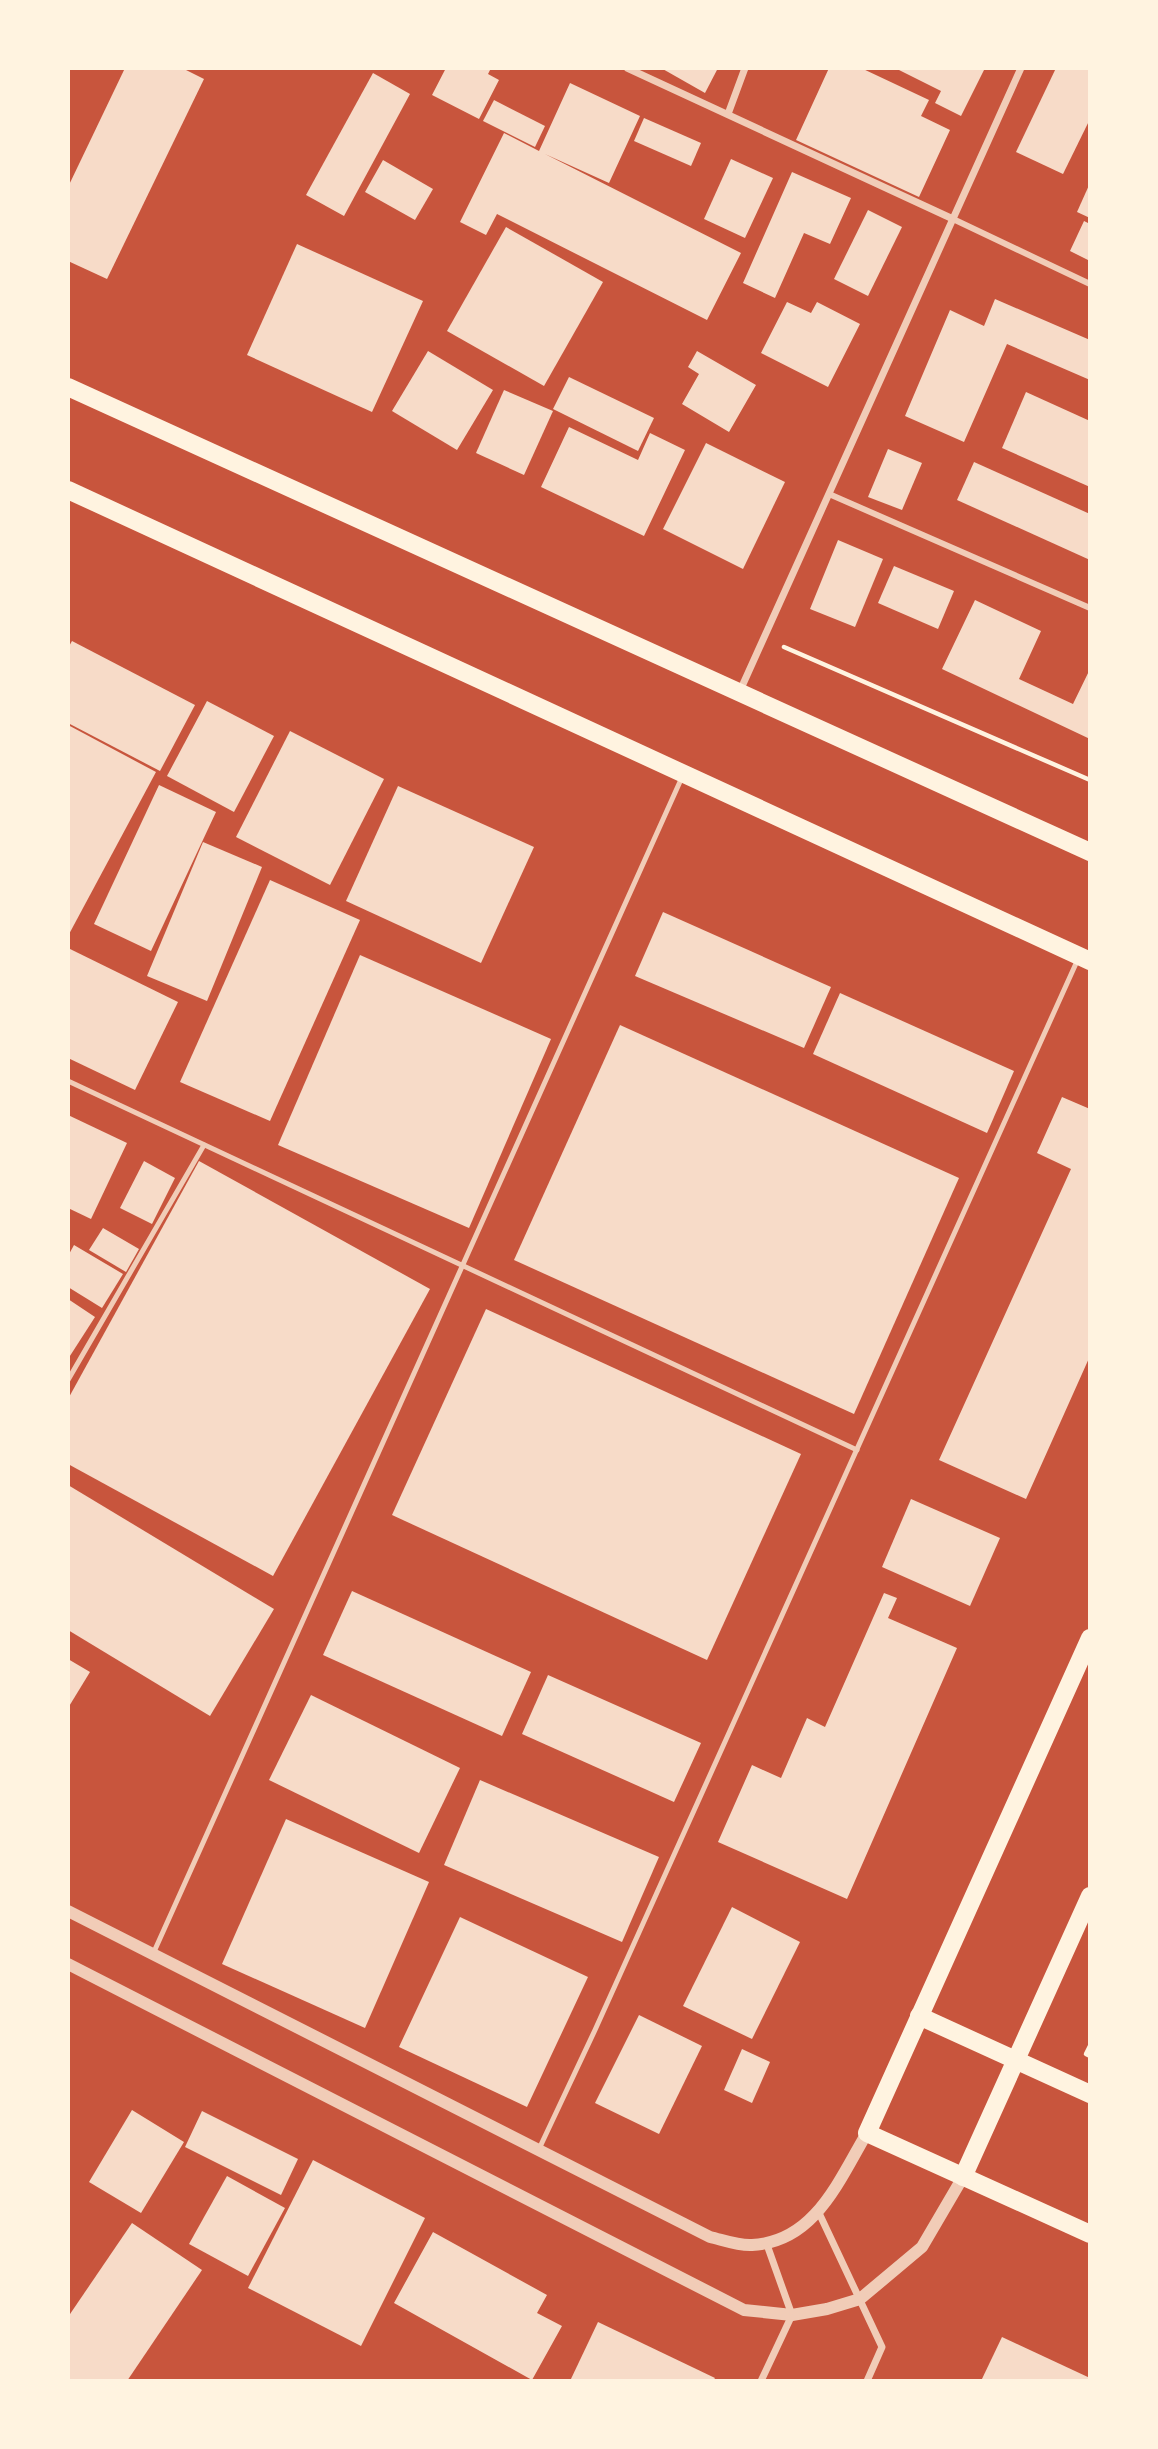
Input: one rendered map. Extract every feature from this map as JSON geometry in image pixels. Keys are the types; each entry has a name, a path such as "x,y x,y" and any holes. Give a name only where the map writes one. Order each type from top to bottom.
{"main road":[{"path":"68,387 1090,852"},
{"path":"68,490 1084,959"},
{"path":"1090,1638 866,2133 1090,2234"},
{"path":"963,2177 1090,1896"},
{"path":"919,2016 1090,2094"}],"street":[{"path":"627,68 1090,284"},
{"path":"727,114 745,68"},
{"path":"739,693 1021,68"},
{"path":"829,494 1090,608"},
{"path":"68,1911 710,2237 751,2246 793,2234 819,2213 866,2133"},
{"path":"68,1964 744,2310 792,2315 827,2309 860,2299 922,2247 963,2177"},
{"path":"819,2213 882,2347 867,2381"},
{"path":"761,2381 792,2315 766,2242"}],"lane":[{"path":"153,1954 684,774"},
{"path":"539,2150 857,1450 1084,959"},
{"path":"68,1081 857,1450"},
{"path":"68,1380 204,1145"}],"path":[{"path":"764,639 1090,780"},
{"path":"1090,2046 1086,2054 1090,2056"}],"building":[{"path":"125,68 182,68 204,79 107,279 68,261 68,187"},
{"path":"446,68 491,68 488,74 499,80 479,119 432,95"},
{"path":"661,68 718,68 705,93"},
{"path":"829,68 861,68 929,100 921,116 950,130 919,197 796,140"},
{"path":"895,68 985,68 961,116 935,103 941,91"},
{"path":"1056,68 1090,68 1090,119 1063,174 1016,152"},
{"path":"373,73 410,94 344,216 306,195"},
{"path":"570,83 640,116 609,183 545,154 741,253 707,320 497,214 486,235 460,222 504,133 539,151"},
{"path":"494,100 545,126 535,147 483,121"},
{"path":"644,118 701,143 691,166 634,141"},
{"path":"731,159 773,178 745,238 704,219"},
{"path":"383,160 433,189 415,220 365,192"},
{"path":"792,172 851,198 830,244 804,233 775,298 743,283"},
{"path":"1090,183 1090,218 1077,212"},
{"path":"868,210 902,227 868,296 834,279"},
{"path":"1084,221 1090,224 1090,261 1070,251"},
{"path":"506,227 603,282 544,386 447,331"},
{"path":"297,244 423,301 372,412 247,355"},
{"path":"995,299 1090,340 1090,380 1007,344 964,442 905,416 950,310 984,326"},
{"path":"787,302 811,313 817,302 860,324 828,387 761,353"},
{"path":"428,351 493,390 457,450 392,411"},
{"path":"697,351 756,385 729,432 682,404 699,374 688,367"},
{"path":"569,377 654,418 638,451 553,409"},
{"path":"504,390 553,411 524,475 476,453"},
{"path":"1026,392 1090,421 1090,487 1002,448"},
{"path":"569,427 638,460 650,433 685,450 644,536 541,487"},
{"path":"706,443 785,482 743,569 663,529"},
{"path":"888,449 922,463 902,510 868,497"},
{"path":"974,462 1090,514 1090,560 957,500"},
{"path":"838,540 883,559 855,627 810,609"},
{"path":"894,566 954,591 938,629 878,603"},
{"path":"975,600 1041,631 1019,679 1073,704 1090,669 1090,739 942,669"},
{"path":"72,641 195,705 160,771 68,723 68,648"},
{"path":"207,701 274,736 234,812 167,776"},
{"path":"68,725 156,772 68,936"},
{"path":"290,731 384,779 330,885 236,837"},
{"path":"159,785 216,812 151,951 94,924"},
{"path":"398,786 534,847 481,963 346,901"},
{"path":"203,842 262,867 207,1001 147,976"},
{"path":"270,880 360,920 270,1121 180,1082"},
{"path":"663,912 831,987 804,1048 635,976"},
{"path":"68,948 178,1002 135,1090 68,1058"},
{"path":"360,955 551,1039 469,1228 278,1145"},
{"path":"840,993 1014,1071 987,1133 813,1054"},
{"path":"620,1025 959,1178 854,1414 514,1260"},
{"path":"1062,1097 1090,1109 1090,1356 1026,1499 939,1460 1071,1169 1037,1153"},
{"path":"68,1115 127,1143 91,1219 68,1208"},
{"path":"144,1161 175,1178 152,1224 120,1208"},
{"path":"199,1161 430,1289 273,1576 68,1464 68,1399"},
{"path":"103,1228 139,1249 126,1272 89,1250"},
{"path":"74,1245 123,1274 102,1308 68,1287 68,1256"},
{"path":"68,1299 95,1317 68,1359"},
{"path":"486,1309 801,1454 707,1660 392,1515"},
{"path":"68,1485 274,1609 210,1716 68,1630"},
{"path":"911,1499 1000,1538 970,1606 882,1567"},
{"path":"352,1591 531,1672 502,1736 323,1655"},
{"path":"884,1593 897,1598 888,1618 957,1648 847,1899 718,1842 752,1765 781,1778 807,1718 825,1727"},
{"path":"68,1659 90,1672 68,1708"},
{"path":"548,1675 701,1743 674,1802 522,1734"},
{"path":"311,1695 460,1768 419,1853 269,1780"},
{"path":"480,1780 659,1857 622,1942 444,1865"},
{"path":"286,1819 429,1882 365,2028 222,1964"},
{"path":"732,1907 800,1942 752,2039 683,2006"},
{"path":"460,1917 588,1977 527,2107 399,2047"},
{"path":"639,2015 702,2046 659,2134 595,2103"},
{"path":"742,2049 770,2062 752,2103 724,2090"},
{"path":"132,2110 184,2142 141,2213 89,2182"},
{"path":"202,2111 298,2159 281,2195 185,2147"},
{"path":"313,2160 425,2218 361,2346 248,2288"},
{"path":"227,2176 285,2208 248,2276 189,2244"},
{"path":"132,2223 202,2270 127,2381 68,2381 68,2317"},
{"path":"433,2232 547,2295 537,2313 562,2326 532,2380 394,2303"},
{"path":"598,2322 715,2378 713,2381 570,2381"},
{"path":"1002,2337 1090,2378 1090,2381 981,2381"}]}
